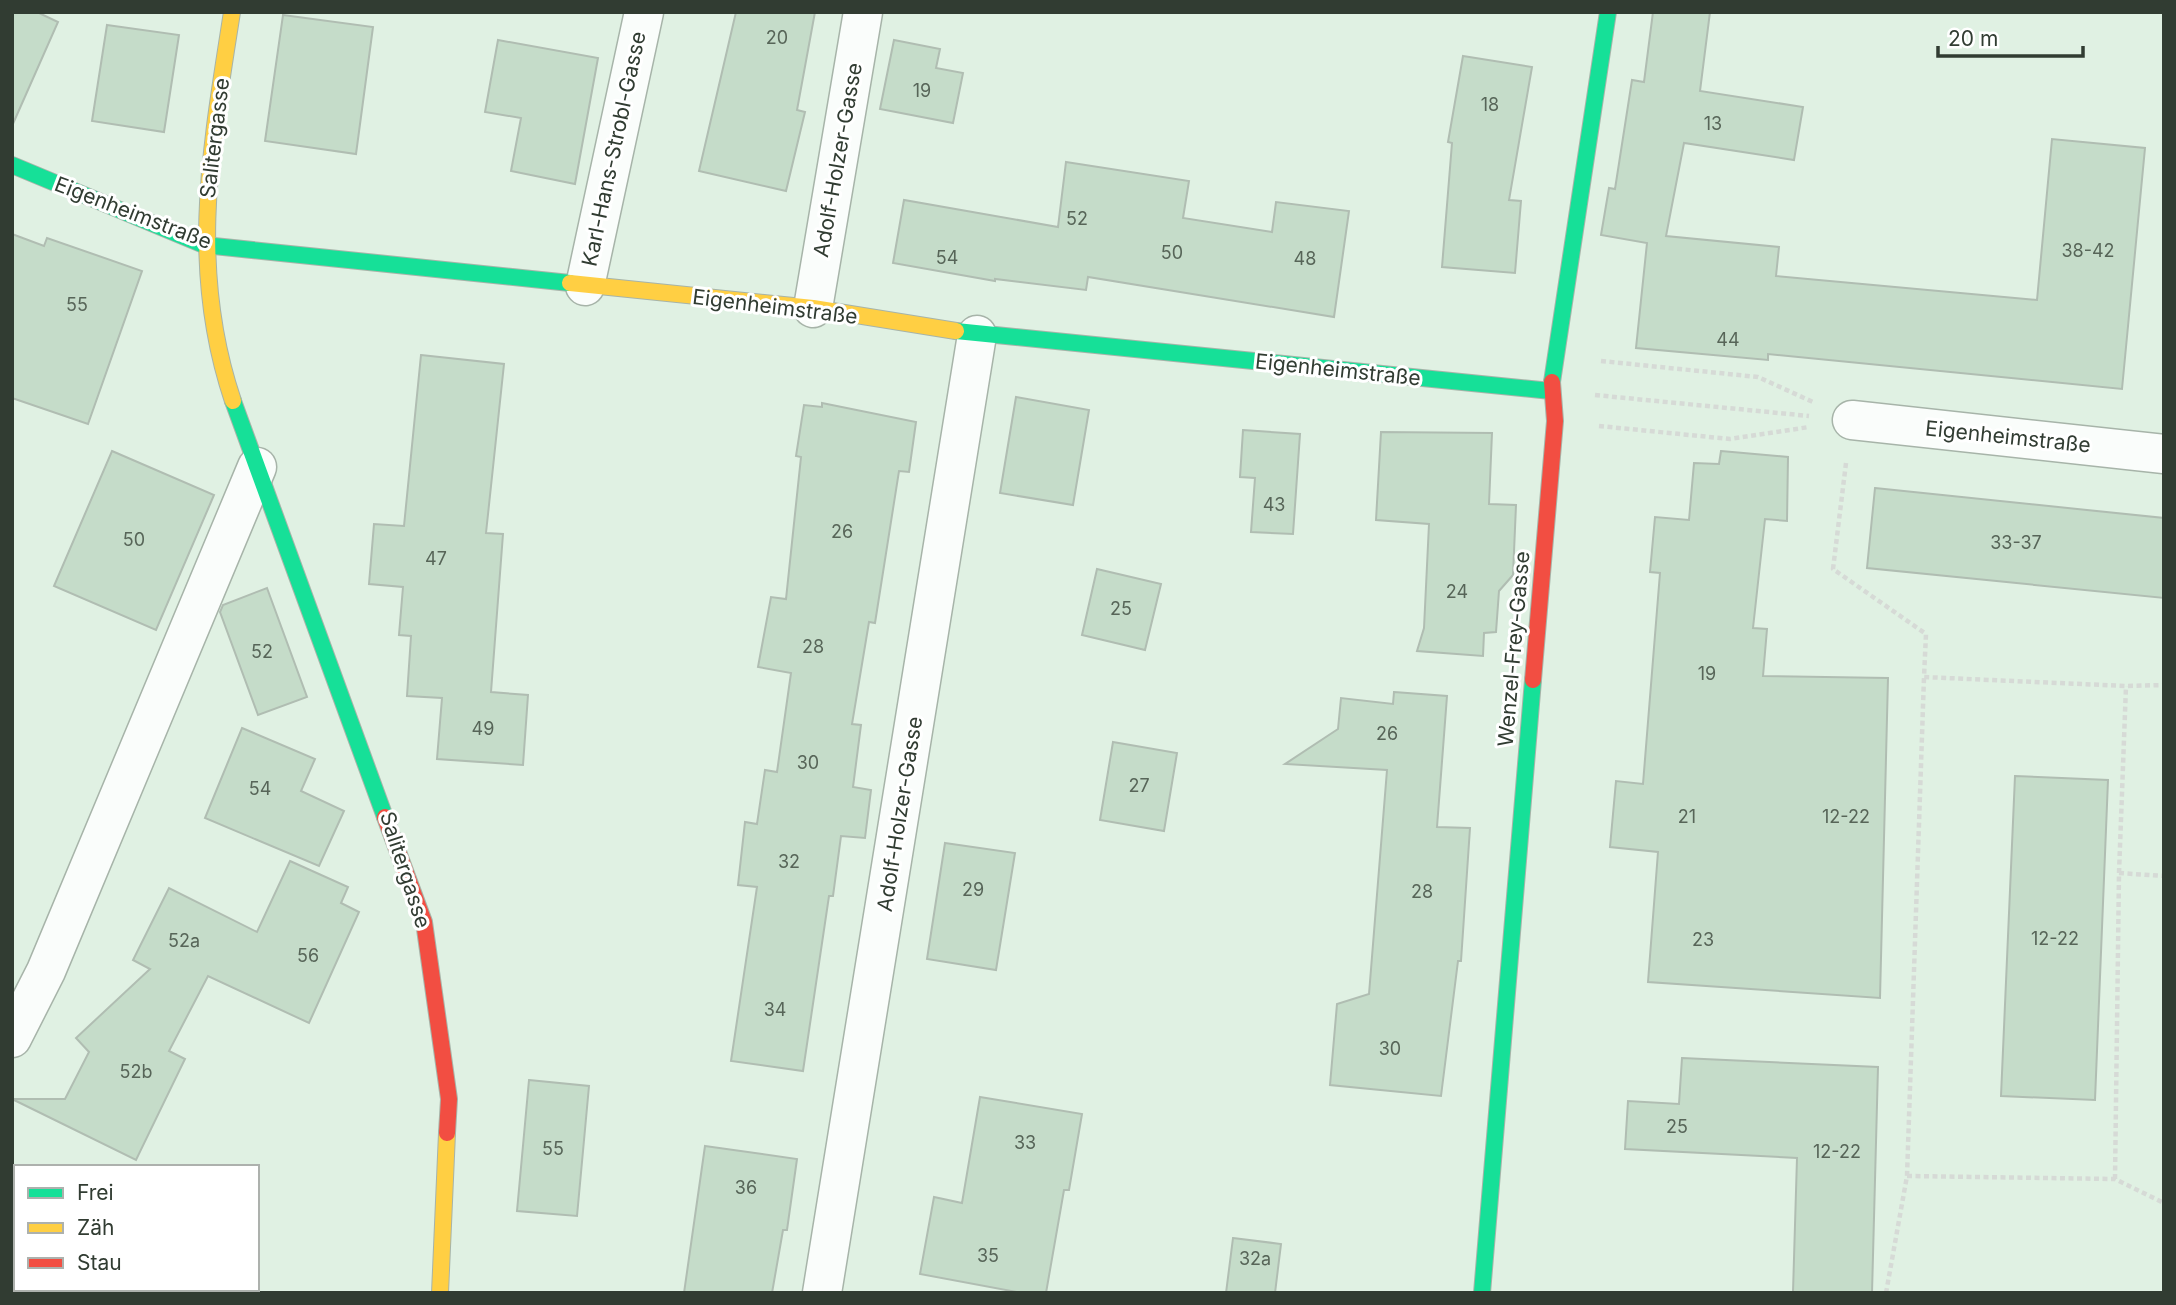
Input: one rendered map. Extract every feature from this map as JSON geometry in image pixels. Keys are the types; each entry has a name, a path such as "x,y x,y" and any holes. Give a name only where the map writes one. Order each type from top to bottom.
{"street":[{"name":"Salitergasse","path":"232,12 207,178 205,245 210,311 232,398 424,922 449,1099 440,1293"},
{"name":"Karl-Hans-Strobl-Gasse","path":"585,286 644,12"},
{"name":"Adolf-Holzer-Gasse","path":"813,309 863,12"},
{"name":"Wenzel-Frey-Gasse","path":"1482,1293 1555,421 1551,391 1608,12"},
{"name":"Eigenheimstraße","path":"12,165 205,245 813,309 977,335 1551,391"},
{"name":"Adolf-Holzer-Gasse","path":"822,1293 977,335"},
{"name":"Eigenheimstraße","path":"1852,421 2164,454"},
{"path":"12,1038 51,959 257,467"}],"path":[{"path":"1557,356 1758,377 1852,421"},
{"path":"1551,391 1852,421"},
{"path":"1555,421 1730,439 1852,421"},
{"path":"1852,421 1833,569 1926,634 1907,1176 1886,1293"},
{"path":"1924,677 2126,686 2164,685"},
{"path":"2115,1178 2119,873 2126,686"},
{"path":"2119,873 2164,876"},
{"path":"1907,1176 2115,1178 2164,1203"}],"building":[{"path":"12,12 37,12 58,22 12,126"},
{"path":"736,12 815,12 797,110 805,112 786,191 699,171"},
{"path":"1653,12 1710,12 1700,91 1803,107 1794,160 1684,143 1666,236 1779,247 1776,276 2037,300 2052,139 2145,148 2122,389 1768,354 1768,360 1636,348 1647,243 1601,235 1609,188 1615,189 1632,80 1644,82"},
{"path":"283,15 373,27 356,154 265,141"},
{"path":"107,25 179,35 164,132 92,121"},
{"path":"498,40 598,58 575,184 511,171 521,118 485,112"},
{"path":"894,40 940,49 936,68 963,73 953,123 880,109"},
{"path":"1463,56 1532,67 1509,200 1521,201 1515,273 1442,267 1452,143 1448,142"},
{"path":"1066,162 1189,181 1183,218 1272,232 1276,202 1349,211 1334,317 1088,277 1086,290 995,281 893,263 904,200 1058,227"},
{"path":"12,234 44,246 47,238 142,271 88,424 12,398"},
{"path":"421,355 504,364 486,533 503,534 491,692 528,695 523,765 437,759 442,698 407,696 411,636 399,635 403,587 369,584 374,524 404,526"},
{"path":"1016,397 1089,410 1073,505 1000,493"},
{"path":"822,403 916,422 909,472 899,471 875,623 869,622 852,724 861,725 853,787 871,790 865,838 841,836 833,896 829,896 803,1071 731,1061 757,887 738,885 745,822 757,824 765,770 777,772 791,673 758,667 771,597 786,599 801,457 796,456 804,405 822,407"},
{"path":"1243,430 1300,434 1293,534 1251,532 1255,478 1240,477"},
{"path":"1381,432 1492,433 1489,504 1516,505 1513,575 1499,591 1496,632 1484,633 1483,656 1417,651 1424,628 1429,524 1376,520"},
{"path":"112,451 214,495 156,630 54,586"},
{"path":"1721,451 1788,457 1787,521 1765,519 1753,628 1767,629 1763,676 1888,678 1880,998 1648,982 1658,852 1610,847 1616,781 1643,784 1660,573 1650,572 1655,517 1689,520 1694,463 1719,464"},
{"path":"1875,488 2164,518 2164,598 1867,568"},
{"path":"1097,569 1161,584 1145,650 1082,635"},
{"path":"267,588 307,697 258,715 220,612 223,605"},
{"path":"1394,692 1447,696 1437,827 1470,828 1461,961 1458,961 1441,1096 1330,1085 1337,1004 1369,994 1387,770 1285,764 1338,729 1341,698 1393,704"},
{"path":"242,728 315,759 301,791 344,811 319,866 205,818"},
{"path":"1113,742 1177,753 1164,831 1100,820"},
{"path":"2015,776 2108,780 2095,1100 2001,1096"},
{"path":"945,843 1015,853 996,970 927,959"},
{"path":"290,861 348,887 341,903 359,912 309,1023 208,976 169,1051 185,1059 136,1160 12,1099 65,1099 89,1052 76,1038 150,969 133,960 169,888 257,932"},
{"path":"1682,1058 1878,1067 1872,1293 1793,1292 1797,1158 1625,1149 1628,1101 1679,1104"},
{"path":"529,1080 589,1086 577,1216 517,1211"},
{"path":"980,1097 1082,1114 1069,1190 1064,1190 1046,1293 1022,1293 920,1274 934,1197 962,1203"},
{"path":"705,1146 797,1159 787,1230 783,1230 772,1293 684,1293"},
{"path":"1233,1238 1281,1244 1275,1293 1226,1293"}],"traffic: fast":[{"path":"1552,382 1608,12"},
{"path":"12,165 204,245 570,283"},
{"path":"956,331 1551,391"},
{"path":"233,401 385,817"},
{"path":"1482,1293 1533,680"}],"traffic: slow":[{"path":"232,12 211,159 207,255 219,352 233,401"},
{"path":"570,283 813,308 956,331"},
{"path":"440,1293 447,1133"}],"traffic: jam":[{"path":"1533,680 1555,421 1552,382"},
{"path":"385,817 424,922 449,1099 447,1133"}]}
